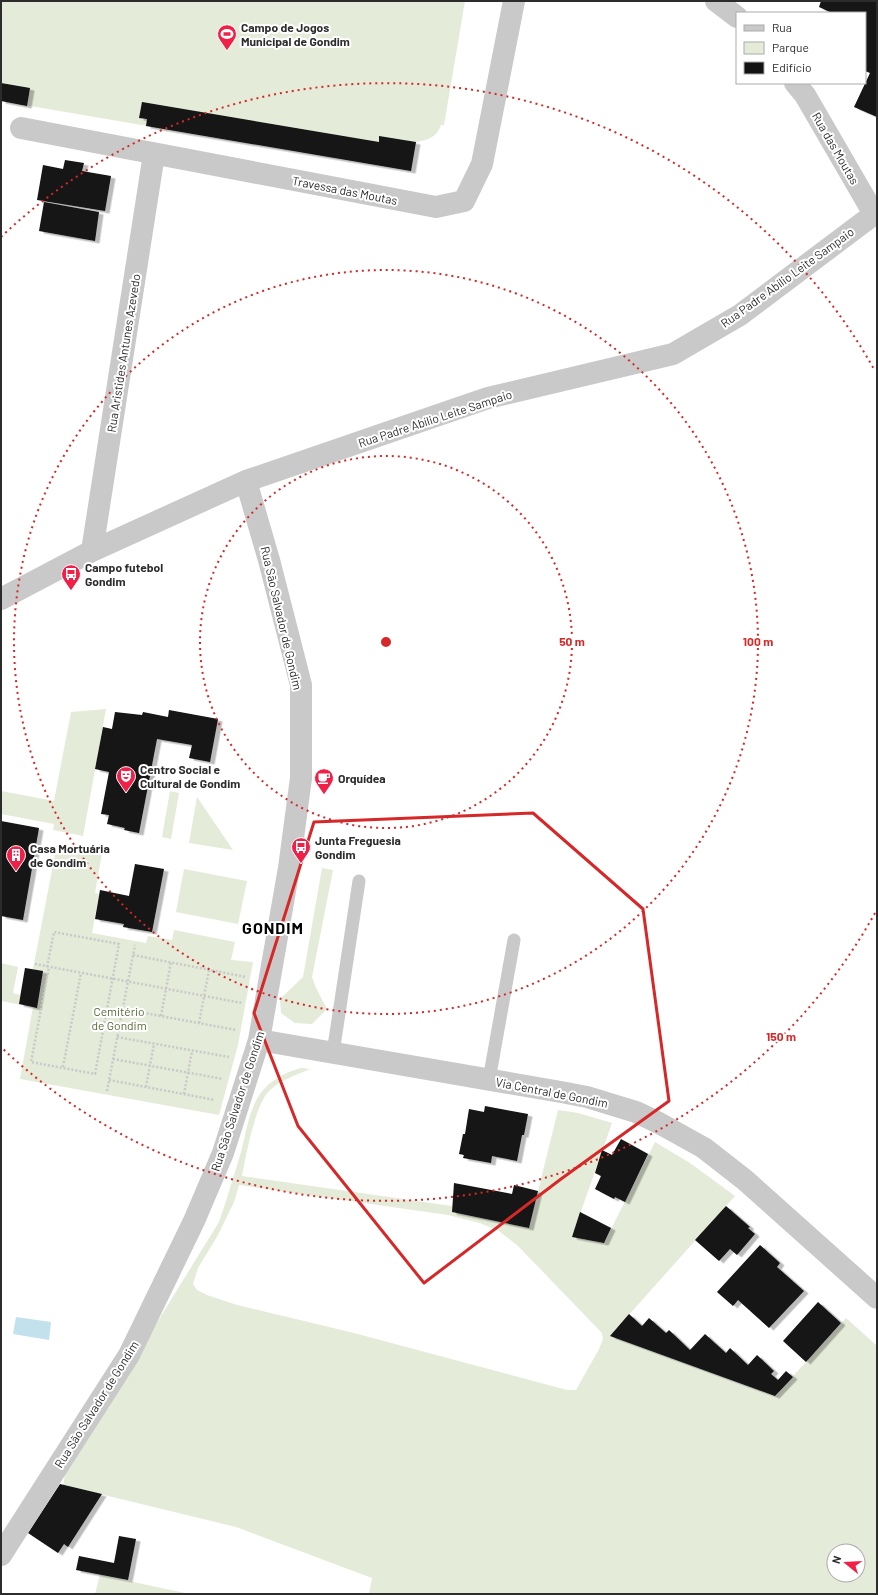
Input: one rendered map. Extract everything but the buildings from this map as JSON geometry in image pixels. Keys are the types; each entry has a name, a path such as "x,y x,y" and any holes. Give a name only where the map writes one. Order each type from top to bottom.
{"street":[{"name":"Travessa das Moutas","path":"21,128 436,207 464,202 482,164 514,1"},
{"path":"716,1 736,16"},
{"name":"Rua das Moutas","path":"796,84 805,94 876,213"},
{"name":"Rua Aristides Antunes Azevedo","path":"92,551 154,154"},
{"name":"Rua Padre Abílio Leite Sampaio","path":"1,599 92,551 246,481 488,398 673,354 740,315 876,213"},
{"name":"Rua São Salvador de Gondim","path":"1,1555 130,1355 194,1221 223,1153 259,1040 289,868 301,778 301,685 270,560 246,481"},
{"name":"Via Central de Gondim","path":"259,1040 580,1096 620,1106 682,1135 720,1160 745,1180 877,1298"}],"lane":[{"path":"332,1053 359,881"},
{"path":"489,1080 514,940"}],"path":[{"path":"54,932 119,944 113,979 95,1074 31,1062 54,932"},
{"path":"107,1091 135,945"},
{"path":"133,955 247,977"},
{"path":"161,1016 171,962"},
{"path":"35,964 245,1003"},
{"path":"198,1023 209,970"},
{"path":"63,1068 80,973"},
{"path":"123,1009 237,1030"},
{"path":"117,1037 231,1058"},
{"path":"146,1087 154,1044"},
{"path":"184,1094 192,1051"},
{"path":"113,1058 225,1079"},
{"path":"109,1080 220,1101"}],"highlighted area":[{"path":"533,813 643,909 669,1101 561,1179 424,1283 298,1126 254,1013 314,822"}],"green space":[{"name":"Campo de Jogos Municipal de Gondim","path":"1,1 465,1 444,125 441,125 432,137 416,142 411,171 1,101"},
{"path":"106,709 83,836 53,830 54,824 1,814 1,791 54,801 71,712"},
{"path":"170,791 179,793 171,839 162,837"},
{"path":"197,797 233,850 189,843"},
{"name":"Cemitério de Gondim","path":"57,844 102,853 95,893 99,894 92,933 146,943 148,936 172,940 174,930 235,942 231,960 253,962 238,1045 219,1115 20,1079 33,1007 1,1001 1,963 18,967 13,993 20,995 25,968 33,969"},
{"path":"322,868 333,870 312,977 327,1009 312,1024 295,1023 281,1013 280,999 303,977"},
{"path":"184,869 247,881 238,924 176,912"},
{"path":"301,1068 310,1069 288,1078 273,1087 264,1098 255,1119 242,1176 452,1206 452,1212 529,1228 558,1110 578,1113 612,1123 572,1237 604,1243 655,1142 690,1163 735,1196 610,1336 775,1396 846,1318 876,1345 877,1344 877,1594 369,1594 372,1578 236,1527 63,1485 66,1470 219,1222 241,1152 250,1114 256,1100 264,1089 284,1074","holes":["239,1185 448,1215 480,1223 499,1231 518,1246 602,1333 603,1339 599,1349 576,1390 567,1390 354,1333 237,1305 207,1295 197,1290 193,1284 198,1268 218,1235 234,1202"]},
{"path":"100,1575 190,1594 95,1594"}],"water":[{"path":"16,1317 51,1322 49,1340 13,1334"}],"place":[{"name":"Campo de Jogos Municipal de Gondim","path":"227,51"},
{"name":"Campo futebol Gondim","path":"71,591"},
{"name":"Centro Social e Cultural de Gondim","path":"126,793"},
{"name":"Orquídea","path":"324,795"},
{"name":"Junta Freguesia Gondim","path":"301,864"},
{"name":"Casa Mortuária de Gondim","path":"16,872"}],"district":[{"name":"GONDIM","path":"273,927"}]}
